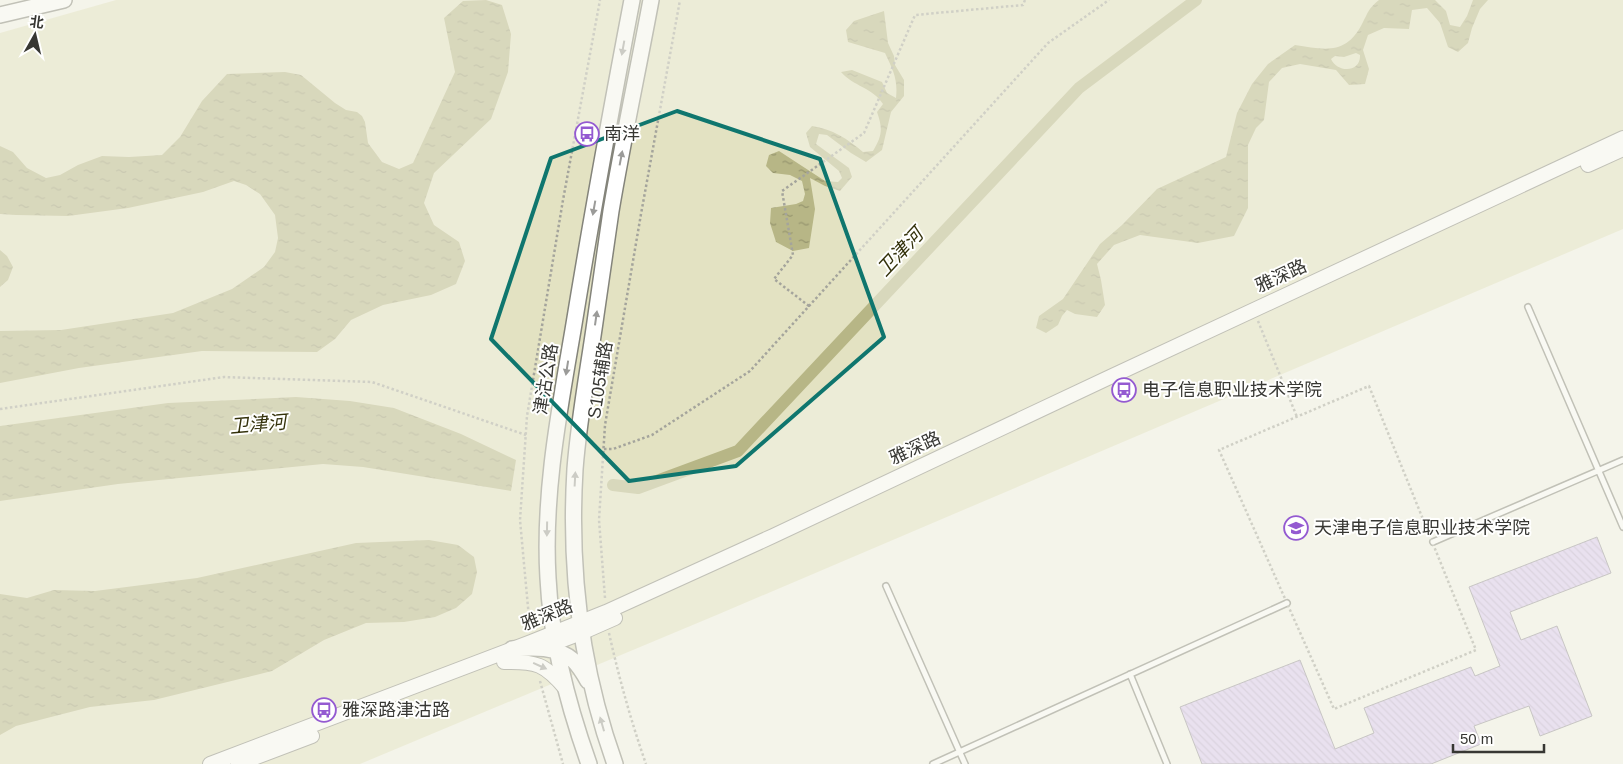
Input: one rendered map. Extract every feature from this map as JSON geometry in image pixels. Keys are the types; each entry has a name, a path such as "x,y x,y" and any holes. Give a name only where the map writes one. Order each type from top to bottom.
{"main road":[{"path":"0,14 64,0"},
{"name":"津沽公路","path":"589,764 555,642 548,578 547,525 551,465 594,206 632,0"},
{"path":"615,764 591,684 581,627 573,516 575,467 612,209 651,0"},
{"path":"508,656 535,645 555,642 573,660 591,684"}],"street":[{"name":"雅深路","path":"606,617 1128,368 1623,138"},
{"name":"雅深路","path":"555,642 581,627 1623,148"},
{"name":"雅深路","path":"210,764 508,656"},
{"path":"238,764 508,656 536,664 547,670 567,690"}],"lane":[{"path":"1528,307 1623,527"},
{"path":"1432,542 1623,460"},
{"path":"886,586 965,764"},
{"path":"933,764 1287,603"},
{"path":"1130,674 1167,764"}],"path":[{"path":"535,645 520,520 527,416 563,200 600,0"},
{"name":"S105辅路","path":"646,764 619,677 606,617 598,520 605,425 640,214 680,0"},
{"path":"809,306 774,279 793,255 782,191 864,133 915,15 1023,5 1025,0"},
{"path":"604,449 613,449 652,435 750,371 1048,43 1109,0"},
{"path":"1256,318 1297,416"},
{"path":"0,409 224,377 372,382 526,435"},
{"path":"1369,386 1476,650 1334,709 1219,450 1297,416 1369,386"},
{"path":"536,664 543,696 563,764"}],"highlighted area":[{"path":"677,111 820,159 884,337 736,466 629,481 491,339 551,158"}],"green space":[{"path":"116,0 1623,0 1623,229 719,614 360,764 0,764 0,33"}],"water":[{"path":"486,0 502,5 511,34 508,72 491,119 434,173 424,203 434,225 459,242 465,261 456,284 431,295 383,305 351,320 335,339 317,352 202,351 79,368 0,383 0,331 61,330 173,313 232,289 264,267 275,252 278,238 275,215 260,194 246,185 234,181 203,192 128,208 68,216 0,214 0,146 13,152 27,168 46,178 60,175 78,165 102,156 162,155 180,137 202,101 227,74 285,72 301,75 335,103 346,110 357,112 362,116 365,122 368,143 382,162 399,169 413,163 455,72 444,18 463,1"},
{"path":"1379,0 1435,0 1446,11 1450,25 1460,27 1467,16 1473,0 1488,0 1480,9 1468,43 1458,52 1448,47 1440,23 1427,8 1412,10 1409,29 1384,28 1368,35 1363,50 1369,69 1365,84 1349,85 1336,70 1300,64 1282,68 1269,82 1264,120 1256,128 1248,145 1248,208 1234,236 1198,243 1140,235 1114,245 1097,264 1105,305 1097,317 1075,314 1067,310 1058,325 1046,333 1036,328 1039,316 1063,299 1100,244 1122,225 1157,189 1226,157 1237,113 1252,84 1268,64 1295,45 1326,49 1343,45 1357,33 1369,10","holes":["1356,53 1360,55 1357,65 1348,69 1338,67 1331,59 1335,56 1344,57"]},
{"path":"884,11 888,43 894,56 895,65 904,80 904,96 891,112 882,150 866,162 827,135 819,134 816,144 849,168 852,177 840,191 810,178 815,209 809,248 793,251 776,242 770,223 771,208 803,201 805,194 802,181 790,175 773,173 766,166 769,155 779,151 825,181 838,182 842,178 839,171 810,147 806,133 812,126 839,135 863,152 873,151 881,132 877,112 883,104 874,94 851,81 841,72 852,70 882,82 887,93 896,98 896,80 885,53 848,42 846,30 854,21"},
{"path":"0,250 7,256 13,267 8,280 0,287"},
{"path":"296,397 350,401 394,408 461,434 516,460 511,491 363,467 323,464 118,484 0,501 0,426 168,403"},
{"path":"429,540 458,545 474,557 477,572 472,594 456,608 435,617 404,622 366,623 324,640 272,671 154,700 90,707 16,726 0,735 0,594 27,598 54,590 95,591 197,578 356,543"}],"building":[{"path":"1597,537 1611,573 1510,612 1521,640 1557,626 1592,716 1540,736 1529,706 1474,726 1481,744 1431,764 1202,764 1180,707 1300,660 1335,749 1374,733 1364,708 1471,667 1475,676 1500,666 1469,587"}],"waterway":[{"name":"卫津河","path":"613,485 638,488 738,451 1079,88 1196,0"}],"place":[{"name":"南洋","path":"587,134"},
{"name":"电子信息职业技术学院","path":"1124,390"},
{"name":"天津电子信息职业技术学院","path":"1296,528"},
{"name":"雅深路津沽路","path":"324,710"}]}
